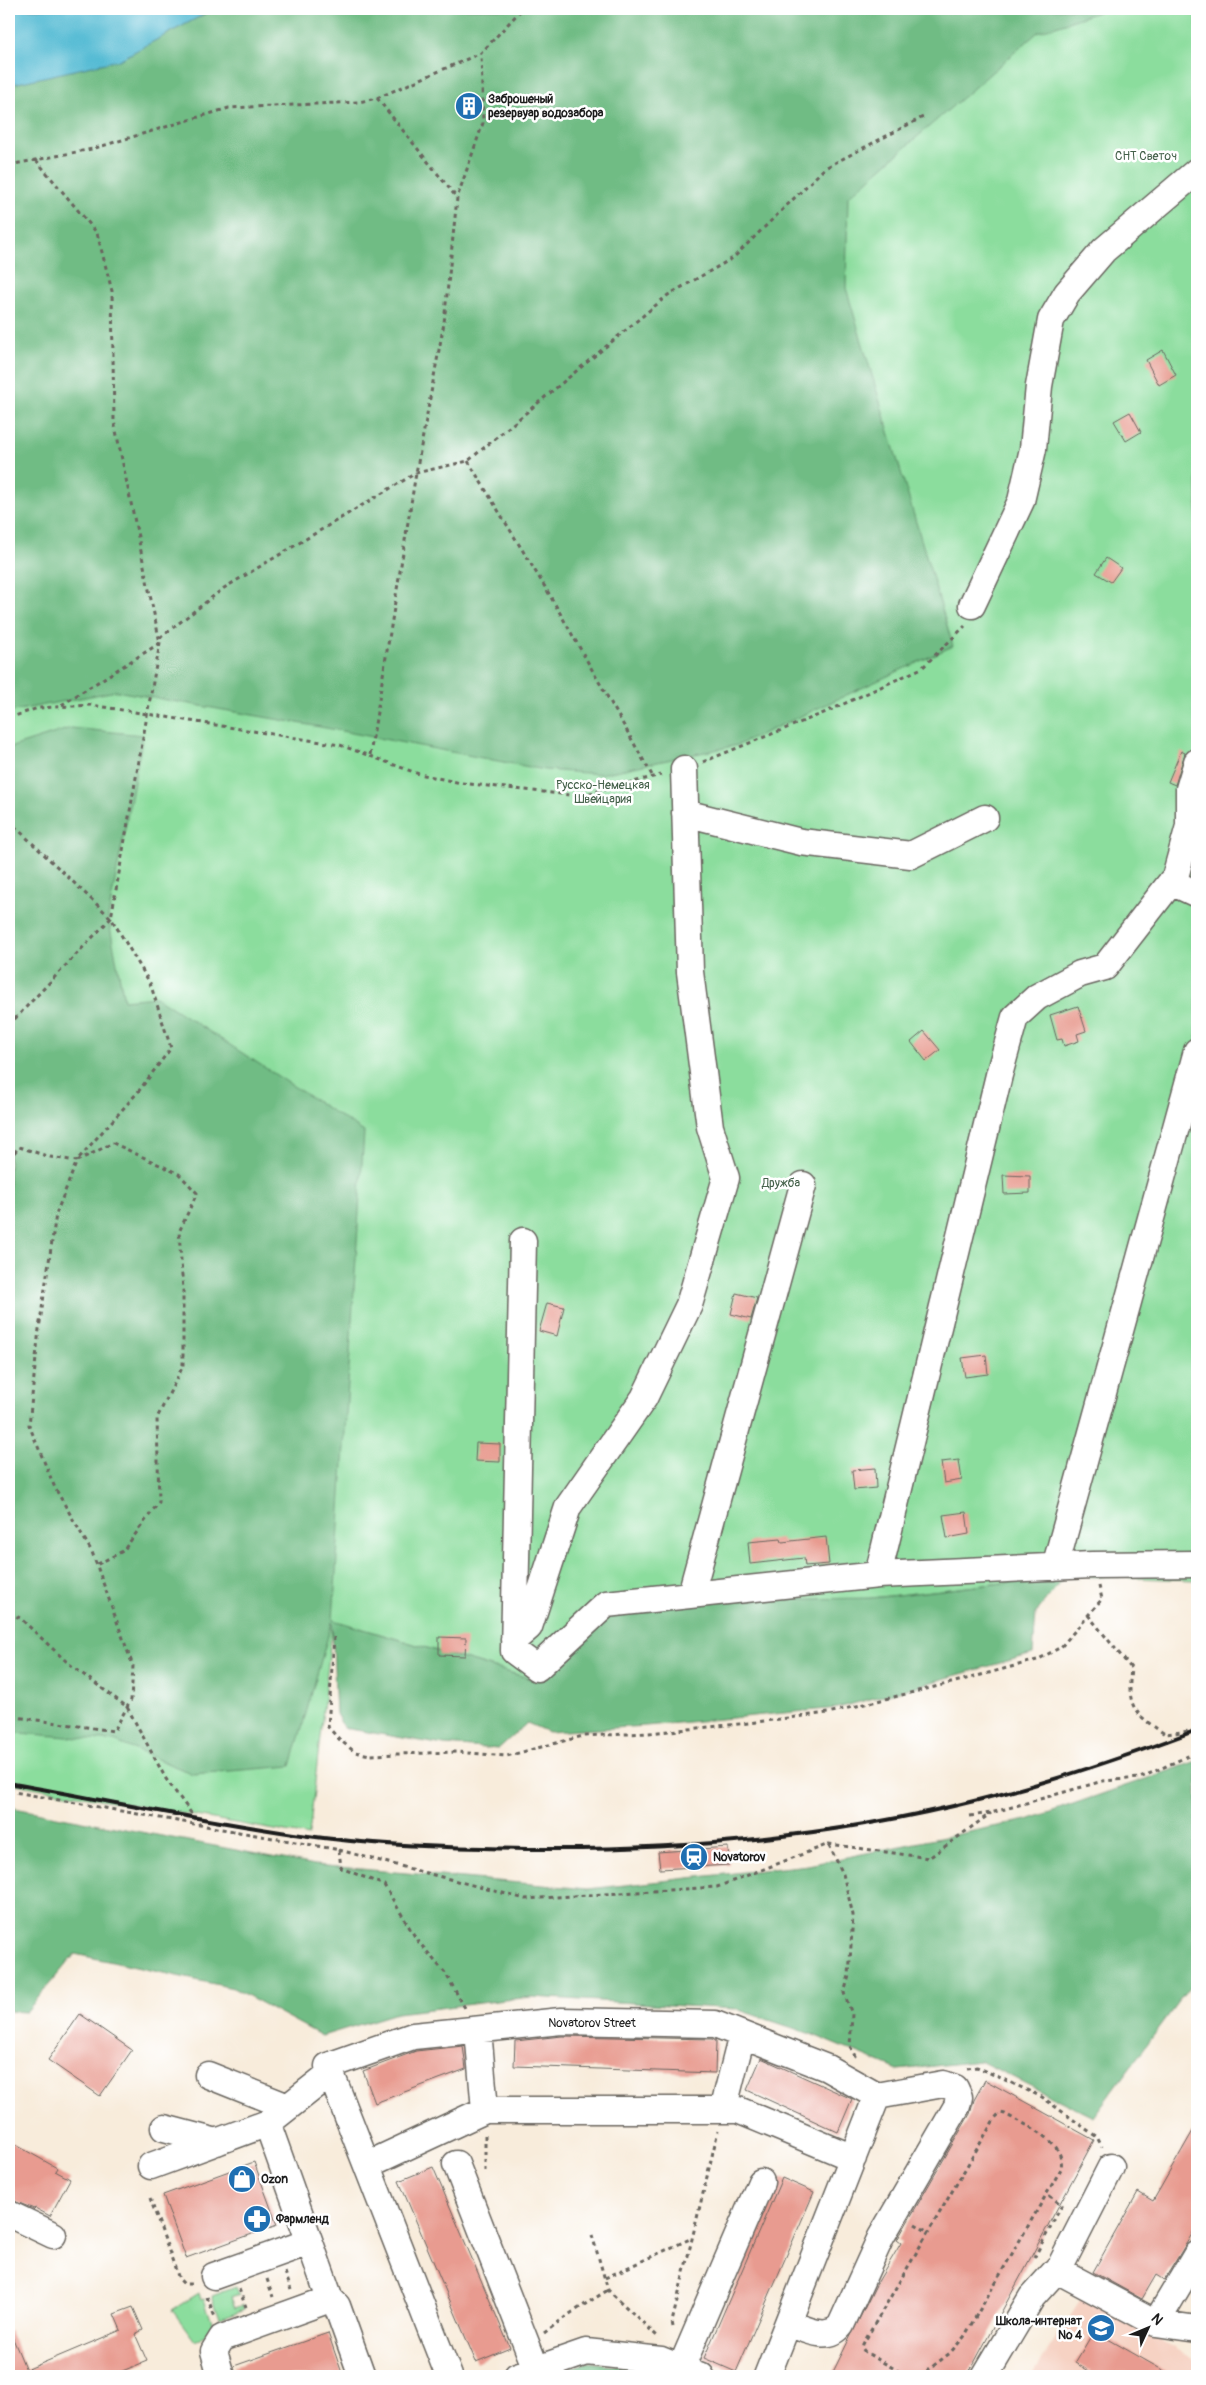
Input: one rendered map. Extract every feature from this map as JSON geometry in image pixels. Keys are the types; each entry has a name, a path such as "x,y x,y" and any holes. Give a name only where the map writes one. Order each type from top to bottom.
{"street":[{"path":"972,605 1021,501 1033,449 1038,386 1052,320 1067,293 1104,250 1197,172"},
{"path":"878,1575 998,1075 1015,1017 1036,998 1080,974 1105,967 1175,877 1189,826 1188,789 1197,762"},
{"path":"514,1640 529,1628 568,1508 644,1398 689,1305 726,1178 710,1127 690,972 684,770"},
{"path":"685,812 801,842 911,856 985,818"},
{"path":"1171,882 1197,894"},
{"path":"1055,1567 1197,1051"},
{"path":"691,1594 802,1185"},
{"path":"523,1241 514,1651 537,1668 606,1604 878,1575 1092,1565 1197,1564"},
{"name":"Novatorov Street","path":"331,2073 328,2066 413,2036 561,2021 715,2024 827,2068 877,2096"},
{"path":"478,2030 485,2110"},
{"path":"723,2110 742,2035"},
{"path":"151,2166 268,2124 331,2073 449,2376"},
{"path":"208,2075 288,2107"},
{"path":"767,2376 877,2096 943,2084 955,2088 959,2101 881,2237 841,2325 832,2334 824,2334 788,2323"},
{"path":"367,2165 485,2110 738,2110 852,2158"},
{"path":"268,2124 268,2129 330,2299 337,2306 362,2376"},
{"path":"164,2128 217,2142"},
{"path":"456,2164 533,2350 586,2352 661,2360 691,2372 761,2182"},
{"path":"985,2376 1032,2297 1041,2276 1111,2167"},
{"path":"9,2214 53,2235"},
{"path":"212,2279 309,2242"},
{"path":"1156,2323 1197,2254"},
{"path":"1041,2276 1156,2323 1197,2329"},
{"path":"221,2376 214,2351 222,2338 330,2299"}],"path":[{"path":"9,165 92,149 229,108 359,102 377,98 481,53 522,9"},
{"path":"370,755 416,473 444,323 457,198 483,123 481,53"},
{"path":"377,98 457,198"},
{"path":"9,1025 112,918 146,731 146,715 162,637 224,588 416,473 468,461 668,295 733,258 824,168 923,116"},
{"path":"36,160 97,233 112,291 114,421 160,643"},
{"path":"468,461 548,592 653,777"},
{"path":"9,718 38,708 91,705 340,745 427,776 461,783 579,796 684,770 826,712 922,668 967,624 972,605"},
{"path":"58,707 160,643"},
{"path":"9,820 112,918 150,983 170,1048 138,1092 76,1161 56,1214 39,1329 29,1425 55,1488 92,1552 132,1666 131,1700 114,1731 9,1716"},
{"path":"9,1159 19,1147 50,1158 76,1161 113,1143 179,1174 196,1194 179,1232 183,1290 183,1366 157,1418 159,1502 123,1551 96,1564"},
{"path":"334,1637 328,1727 355,1752 370,1755 456,1752 507,1756 583,1736 749,1724 828,1712 937,1687 1036,1660 1061,1647 1102,1599 1092,1565"},
{"path":"9,1613 20,1618 68,1664 127,1707 166,1779 200,1825"},
{"path":"1088,1615 1132,1668 1129,1693 1140,1718 1165,1734 1197,1730"},
{"path":"970,1816 991,1813 1103,1781 1140,1778 1197,1752"},
{"path":"9,1791 348,1851"},
{"path":"339,1850 525,1900 717,1887 829,1844 929,1858 991,1813"},
{"path":"829,1844 843,1874 853,1915 848,1976 844,1993 852,2014 850,2046 857,2061"},
{"path":"339,1850 341,1868 384,1886 417,1940 446,1974 478,2030"},
{"path":"959,2069 977,2067 1042,2097 1097,2137 1111,2167"},
{"path":"485,2110 485,2171 488,2180"},
{"path":"674,2331 672,2322 723,2110"},
{"path":"907,2376 865,2352 862,2346 1000,2113 1005,2114 1048,2139 1059,2150 1062,2161 1061,2169 964,2337 950,2353 920,2376"},
{"path":"1044,2240 1062,2205 1047,2194"},
{"path":"150,2198 179,2279 187,2285 212,2279"},
{"path":"908,2220 928,2232"},
{"path":"592,2235 608,2290 657,2337"},
{"path":"605,2278 692,2238"},
{"path":"269,2256 290,2314"},
{"path":"269,2256 290,2314"},
{"path":"212,2279 253,2327"},
{"path":"212,2279 222,2338"},
{"path":"533,2350 568,2315 608,2290"}],"shaded area":[{"name":"Школа-интернат № 4","path":"1084,2295 1197,2361 1197,2376 1031,2376"}],"green space":[{"name":"Русско-Немецкая Швейцария","path":"9,9 1197,9 1197,1580 1065,1576 871,1598 538,1681 333,1620 309,1836 9,1783"},
{"path":"214,9 1107,9 1038,32 848,197 846,288 953,646 738,745 601,774 545,770 326,728 116,691 9,712 9,85 124,57"},
{"path":"71,728 143,735 108,917 124,1000 156,997 364,1132 333,1620 538,1681 610,1602 871,1598 1065,1576 1036,1613 1033,1654 838,1708 646,1726 548,1732 527,1723 498,1749 444,1745 344,1728 336,1714 332,1622 291,1766 193,1774 114,1741 9,1732 9,748"},
{"path":"1197,1761 1197,1977 1093,2117 980,2061 898,2070 811,2034 736,2009 531,1997 397,2013 322,2036 233,1988 75,1954 26,2012 9,2011 9,1807 315,1865 588,1889 808,1865 1027,1820"},
{"path":"236,2287 239,2294 231,2297 235,2308 243,2305 245,2309 220,2318 212,2296"},
{"path":"199,2293 201,2300 204,2299 213,2325 201,2338 195,2341 172,2310"},
{"path":"588,2362 644,2368 662,2376 548,2376"}],"water":[{"path":"9,9 214,9 119,60 9,85"}],"building":[{"path":"1163,350 1176,375 1159,385 1146,360"},
{"path":"1130,412 1141,432 1126,441 1114,421"},
{"path":"1106,558 1121,568 1111,582 1096,573"},
{"path":"1181,751 1185,753 1175,785 1168,782"},
{"path":"1078,1006 1086,1031 1077,1034 1079,1041 1064,1046 1062,1039 1057,1040 1050,1015"},
{"path":"924,1031 940,1050 926,1061 911,1042"},
{"path":"1003,1175 1030,1176 1030,1193 1004,1194"},
{"path":"736,1293 757,1298 751,1319 731,1314"},
{"path":"547,1303 564,1307 557,1336 539,1331"},
{"path":"986,1355 988,1374 965,1377 962,1358"},
{"path":"476,1443 500,1444 500,1462 475,1461"},
{"path":"959,1460 962,1480 944,1483 941,1462"},
{"path":"875,1468 876,1488 854,1490 852,1470"},
{"path":"966,1512 969,1534 947,1538 943,1515"},
{"path":"826,1537 829,1564 805,1566 804,1558 750,1564 748,1542 781,1539 782,1542"},
{"path":"439,1637 466,1638 465,1656 439,1655"},
{"path":"728,1847 729,1865 660,1869 658,1852"},
{"path":"80,2014 132,2050 100,2096 48,2060"},
{"path":"562,2036 712,2039 716,2041 715,2073 514,2066 515,2041"},
{"path":"463,2046 466,2069 375,2103 363,2071 416,2051"},
{"path":"761,2058 852,2099 838,2132 747,2090"},
{"path":"985,2080 1094,2140 967,2376 831,2376 876,2285 901,2243 897,2240 970,2114 974,2100"},
{"path":"1197,2124 1197,2226 1164,2280 1156,2275 1142,2299 1093,2272 1138,2192 1153,2201"},
{"path":"9,2141 57,2168 55,2171 70,2179 50,2216 35,2208 9,2199"},
{"path":"254,2162 277,2225 186,2258 163,2195"},
{"path":"433,2167 510,2348 476,2362 399,2181"},
{"path":"782,2178 814,2192 736,2372 704,2358"},
{"path":"133,2307 143,2330 135,2334 147,2361 110,2376 9,2376 9,2329 26,2370 121,2330 114,2314"},
{"path":"1094,2331 1173,2376 1098,2376 1075,2363"},
{"path":"328,2333 343,2376 236,2376 234,2366"}],"railway":[{"path":"9,1783 233,1824 352,1841 439,1847 545,1849 670,1846 794,1835 856,1826 917,1814 1006,1793 1061,1777 1197,1730"}],"place":[{"name":"Заброшеный резервуар водозабора","path":"469,106"},
{"name":"Novatorov","path":"694,1857"},
{"name":"Ozon","path":"242,2179"},
{"name":"Фармленд","path":"257,2219"},
{"name":"Школа-интернат № 4","path":"1101,2328"}],"park label":[{"name":"СНТ Светоч","path":"1146,156"},
{"name":"Дружба","path":"781,1183"}]}
